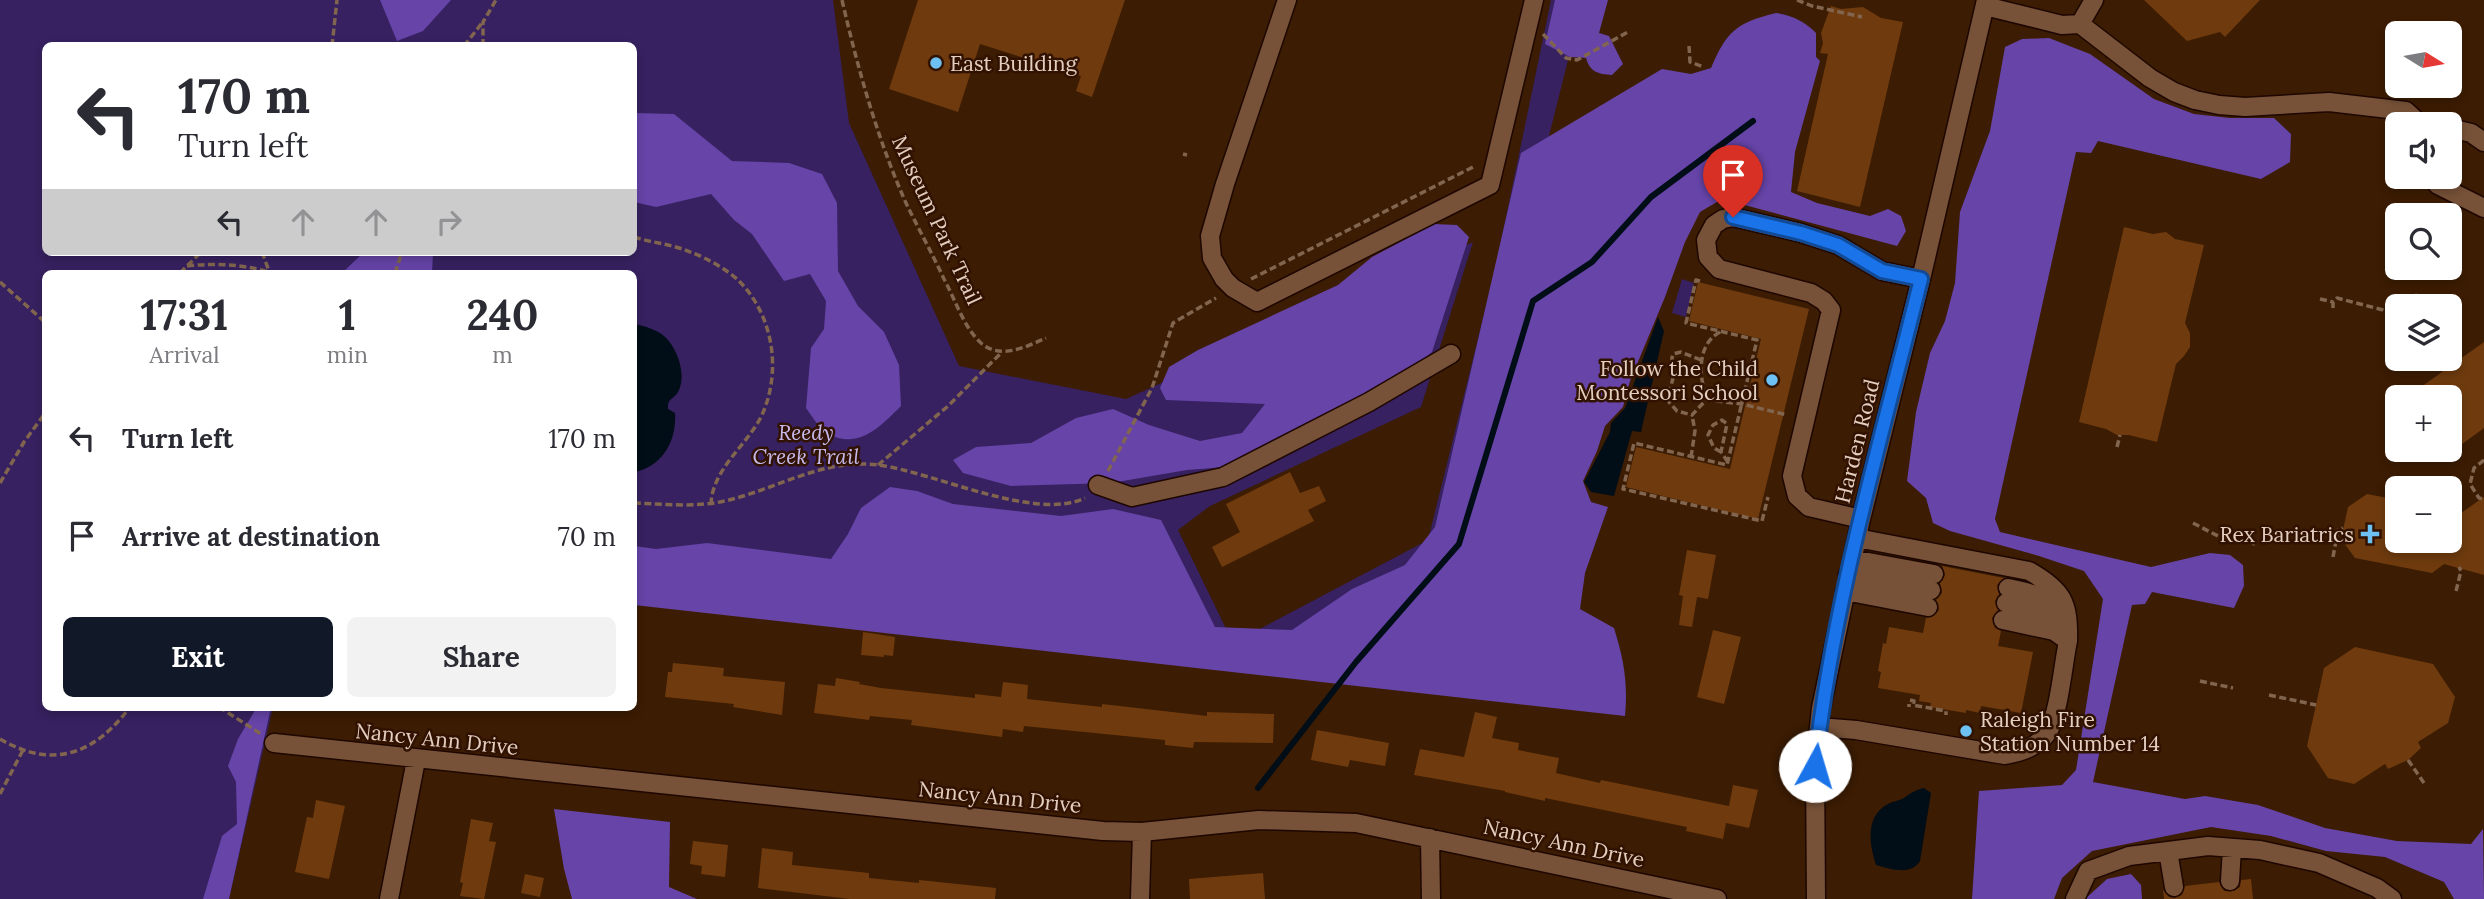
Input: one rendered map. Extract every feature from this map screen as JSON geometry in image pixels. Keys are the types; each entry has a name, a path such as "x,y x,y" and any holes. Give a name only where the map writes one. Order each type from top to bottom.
{"street":[{"path":"1287,0 1212,225 1212,258 1224,279 1233,288 1257,302 1490,185 1534,0"},
{"path":"2080,24 2094,0"},
{"path":"1985,3 2062,25 2080,24 2150,78 2195,100 2245,107 2329,102 2407,112"},
{"name":"Harden Road","path":"1816,899 1815,766 1819,727 1848,575 1985,3"},
{"path":"2462,131 2471,133 2484,142"},
{"path":"2446,189 2484,208"},
{"path":"1861,519 1809,507 1797,496 1793,476 1831,310 1824,301 1811,293 1718,269 1708,257 1706,240 1714,225 1733,217 1838,245 1882,271 1921,279"},
{"path":"1098,485 1132,497 1223,477 1368,402 1451,354"},
{"path":"1819,727 1856,730 2005,755 2021,752 2035,745 2047,733 2054,715 2067,641 2068,615 2061,598 2050,583 2029,571 1857,538"},
{"path":"1848,575 1931,590 1848,575"},
{"path":"2036,594 2047,600 2066,623 2067,641 2054,631 2006,604 2036,594"},
{"name":"Nancy Ann Drive","path":"274,743 1062,827 1142,832 1259,820 1356,823 1717,899"},
{"path":"389,899 416,760"},
{"path":"1140,899 1142,832"},
{"path":"1430,838 1431,899"},
{"path":"2075,899 2088,871 2129,856 2208,846 2260,850 2319,863 2377,888 2392,899"},
{"path":"2230,881 2232,848"},
{"path":"2168,851 2174,887"}],"path":[{"path":"332,42 337,0"},
{"path":"467,42 496,0"},
{"name":"Museum Park Trail","path":"842,0 860,75 879,134 906,202 968,325 982,344 1002,352"},
{"path":"1797,0 1862,18"},
{"path":"483,22 483,42"},
{"path":"1526,30 1545,35 1566,58 1577,60 1628,32"},
{"path":"1689,46 1690,62 1704,66"},
{"path":"1247,281 1497,155"},
{"path":"637,238 689,251 720,268 739,281 762,313 767,326 773,371 767,400 761,416 714,484 711,503"},
{"path":"183,270 197,256"},
{"path":"187,266 228,264 261,270"},
{"path":"1700,281 1696,280 1686,323 1757,340 1727,466 1634,443 1623,489 1762,521 1768,497"},
{"path":"0,282 42,319"},
{"path":"637,503 711,503 747,495 821,470 850,465 878,465 1025,503 1046,505 1079,501 1090,495 1098,485 1127,439 1152,388 1173,323 1222,294"},
{"path":"2320,299 2333,305 2337,298 2385,311"},
{"path":"1707,400 1700,360 1712,338 1720,332"},
{"path":"878,465 947,407 1002,352 1027,347 1046,338"},
{"path":"1692,415 1677,411 1669,402 1673,376 1671,358 1676,352 1700,360"},
{"path":"1707,400 1742,404 1787,415"},
{"path":"1692,415 1707,400"},
{"path":"1691,457 1695,431 1692,415"},
{"path":"0,483 42,417"},
{"path":"1721,452 1727,424 1722,420 1713,425 1708,435 1714,448 1721,452 1728,462"},
{"path":"2117,447 2120,435"},
{"path":"2484,460 2474,468 2470,484 2479,498 2484,499"},
{"path":"2193,523 2218,536 2255,544"},
{"path":"2333,556 2338,530 2343,528"},
{"path":"2456,591 2461,572 2459,567"},
{"path":"2200,681 2234,688"},
{"path":"2269,695 2316,705"},
{"path":"1909,704 1914,701 1913,705 1946,711 1946,715"},
{"path":"0,739 23,750 57,755 89,747 109,732 127,711"},
{"path":"225,711 274,743"},
{"path":"0,794 23,750"},
{"path":"2408,761 2424,783"}],"green space":[{"name":"Reedy Creek Trail","path":"0,0 833,0 849,123 959,366 1126,399 1473,242 1421,407 1210,506 1178,530 1233,643 1428,540 1495,270 1551,0 1583,0 1411,687 637,600 637,270 42,270 42,711 272,711 229,899 0,899"},
{"path":"1682,279 1694,283 1686,317 1672,313"}],"shaded area":[{"path":"380,0 451,0 423,31 397,41"},
{"path":"1555,0 1608,0 1599,33 1609,36 1623,64 1612,75 1595,71 1586,58 1570,57 1545,44"},
{"path":"1776,13 1798,20 1816,33 1816,57 1820,61 1795,152 1791,192 1817,203 1870,216 1888,209 1901,216 1906,231 1897,246 1722,199 1700,212 1685,242 1630,381 1623,407 1605,426 1583,481 1591,502 1608,507 1585,573 1580,609 1614,628 1624,672 1625,716 637,605 637,546 656,549 707,543 831,559 861,508 890,487 917,491 953,504 1061,516 1113,509 1161,520 1215,627 1292,630 1352,589 1405,565 1435,527 1521,153 1662,69 1691,74 1711,68 1728,37 1734,30"},
{"path":"2049,38 2090,54 2154,99 2194,114 2230,118 2274,118 2291,134 2290,162 2261,179 2098,141 2091,153 2076,152 1995,519 2000,532 2151,567 2210,553 2230,555 2243,565 2244,586 2234,608 2152,592 2145,604 2132,605 2093,782 2185,799 2205,796 2258,805 2325,828 2397,841 2471,844 2483,829 2484,899 2454,899 2444,882 2385,857 2326,851 2271,836 2211,827 2092,851 2062,878 2054,899 1972,899 1979,791 2062,785 2076,770 2103,599 2084,571 1950,531 1933,523 1926,498 1907,481 1916,412 1930,353 1945,321 1955,283 1960,212 1990,131 2005,47 2022,39"},
{"path":"637,113 674,114 732,161 789,163 822,174 837,203 838,271 858,306 884,332 899,365 901,406 869,434 850,439 828,434 806,408 811,348 824,329 826,301 810,274 784,281 752,234 734,220 711,194 656,207 637,203"},
{"path":"1434,224 1457,225 1469,237 1432,352 1410,372 1226,467 1187,470 1111,483 1011,486 963,473 953,460 976,447 1031,443 1076,418 1113,409 1149,425 1200,441 1242,433 1265,404 1166,400 1160,388 1169,367 1198,350 1338,285 1372,257"},
{"path":"360,256 433,256 432,270 345,270"},
{"path":"1658,317 1664,331 1641,432 1632,431 1614,496 1591,492 1584,482 1610,432 1611,423 1625,408"},
{"path":"637,325 657,331 669,341 680,362 682,378 678,392 668,405 668,409 675,413 670,443 660,459 637,471"},
{"path":"255,711 270,711 229,899 203,899 222,836 237,824 236,782 228,766 238,739"},
{"path":"1924,788 1931,793 1920,861 1906,870 1876,865 1871,840 1875,816 1888,804"},
{"path":"554,809 670,822 669,887 697,899 572,899"},
{"path":"2131,874 2141,885 2142,899 2085,899 2107,879"}],"building":[{"name":"East Building","path":"918,0 1125,0 1092,97 1076,91 1081,76 980,44 958,112 889,89"},
{"path":"2144,0 2260,0 2225,37 2220,32 2187,41"},
{"path":"1831,6 1841,9 1863,7 1881,18 1903,22 1860,207 1797,191 1828,54 1820,53 1823,43 1821,33"},
{"path":"2124,227 2153,234 2166,232 2175,239 2204,245 2185,323 2190,333 2190,347 2176,364 2157,442 2117,435 2106,429 2079,422"},
{"path":"1698,282 1809,309 1758,519 1626,487 1636,447 1730,469 1761,339 1689,321"},
{"path":"2484,342 2484,428 2462,444 2462,385 2424,385 2443,371 2462,371 2462,358"},
{"path":"1290,472 1300,493 1319,486 1326,501 1308,510 1314,521 1222,567 1212,547 1240,532 1226,504"},
{"name":"Rex Bariatrics","path":"2367,494 2385,497 2385,553 2462,553 2462,512 2484,497 2484,575 2444,564 2432,573 2355,558 2341,539 2348,507"},
{"path":"1687,550 1716,555 1708,599 1697,597 1692,627 1679,625 1683,596 1679,595"},
{"path":"1942,566 2004,578 1997,585 1999,594 1995,601 1998,610 1992,618 1995,628 2001,631 1998,646 2033,652 2021,713 1981,706 1980,713 1930,707 1931,703 1919,701 1920,695 1878,688 1883,643 1886,644 1889,627 1923,633 1926,618 1932,617 1939,610 1936,600 1942,593 1940,583 1945,575"},
{"path":"1713,630 1741,637 1724,704 1697,697"},
{"path":"863,632 895,637 893,656 861,655"},
{"path":"2355,647 2433,664 2455,697 2448,723 2418,742 2421,748 2408,760 2388,769 2385,764 2354,784 2328,778 2307,746 2324,668"},
{"path":"673,663 724,668 723,676 785,682 782,715 733,707 734,704 665,697 668,672 672,672"},
{"path":"836,678 881,688 975,698 975,694 1001,697 1003,682 1028,685 1027,699 1207,716 1207,712 1274,714 1273,743 1194,742 1193,748 1165,745 1165,740 1024,726 1023,732 1003,729 1002,737 911,725 912,720 870,716 869,720 814,713 818,684 835,686"},
{"path":"1475,712 1497,717 1492,738 1519,743 1518,750 1559,758 1556,773 1729,806 1733,785 1758,790 1749,828 1726,823 1723,839 1686,831 1687,827 1414,775 1420,749 1464,757"},
{"path":"1317,730 1389,743 1385,766 1350,760 1348,767 1311,760"},
{"path":"316,800 345,806 329,879 295,872 307,817 313,818"},
{"path":"471,819 493,823 489,841 496,842 484,899 460,896"},
{"path":"693,841 728,845 725,877 701,874 702,866 690,864"},
{"path":"762,848 793,852 792,865 869,873 869,878 996,888 995,899 850,899 758,888"},
{"path":"1263,873 1265,899 1190,899 1189,879"},
{"path":"525,874 544,878 540,897 521,893"},
{"path":"2251,879 2253,899 2164,899 2163,890 2169,897 2175,898 2182,895 2185,886 2219,882 2224,891 2234,891 2240,887 2241,880"}],"waterway":[{"path":"1258,788 1356,662 1459,544 1533,301 1592,262 1651,197 1753,121"}],"place":[{"name":"East Building","path":"936,63"},
{"name":"Follow the Child Montessori School","path":"1772,380"},
{"name":"Rex Bariatrics","path":"2370,534"},
{"name":"Raleigh Fire Station Number 14","path":"1966,731"}],"route":[{"path":"1733,217 1838,245 1882,271 1921,279 1861,519 1837,628 1821,708 1815,766"}]}
